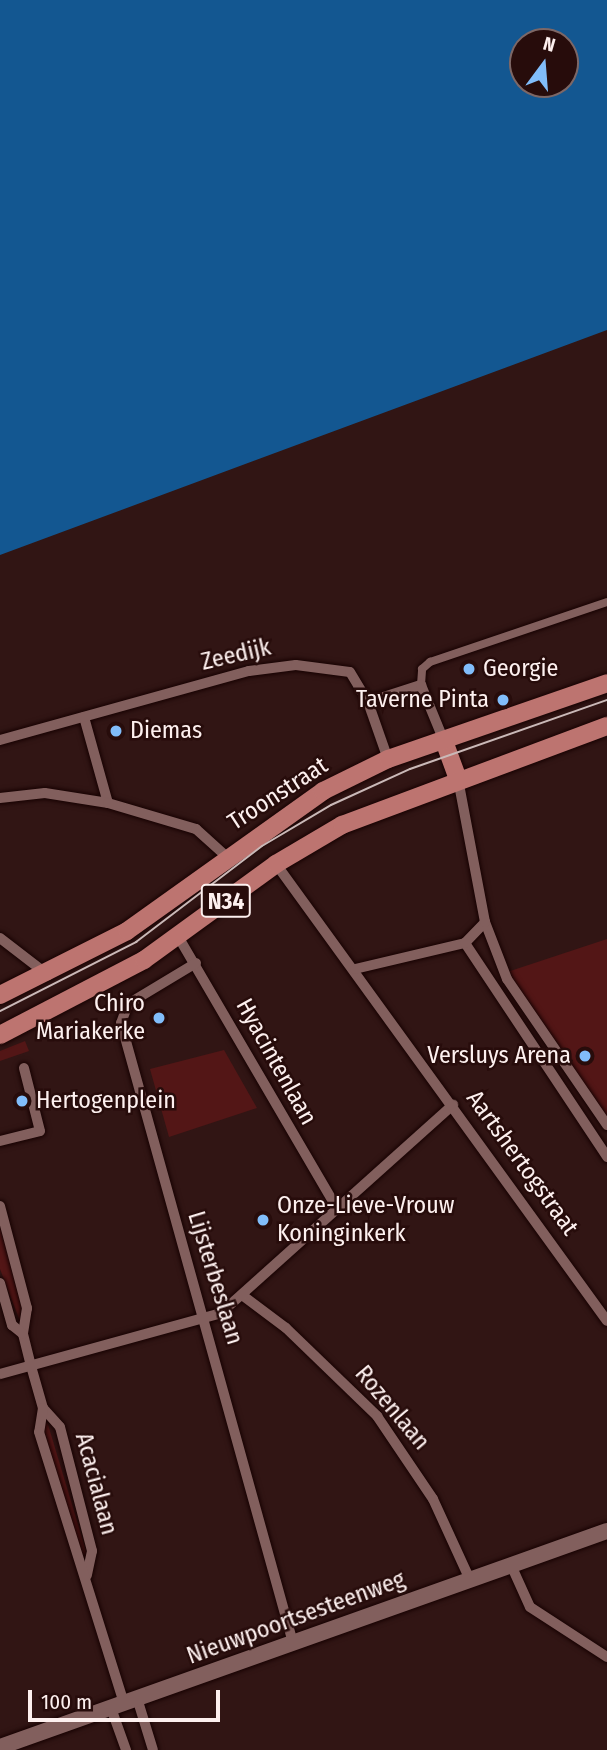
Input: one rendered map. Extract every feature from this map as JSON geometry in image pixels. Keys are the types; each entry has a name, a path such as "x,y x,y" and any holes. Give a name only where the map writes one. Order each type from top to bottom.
{"main road":[{"name":"Troonstraat","path":"0,995 48,975 127,930 293,809 388,760 607,683"},
{"name":"N34","path":"0,1035 81,998 178,938 276,863 342,825 458,779 607,726"},
{"path":"444,741 458,779"},
{"name":"Nieuwpoortsesteenweg","path":"0,1747 607,1531"}],"street":[{"path":"444,741 421,685 422,669 430,662 607,602"},
{"name":"Zeedijk","path":"0,740 274,665 351,673 368,702"},
{"path":"388,760 368,702 421,685"},
{"path":"84,717 108,803"},
{"path":"458,779 485,922 507,979 607,1125"},
{"path":"0,798 45,793 108,803 196,829 227,857"},
{"name":"Aartshertogstraat","path":"276,863 607,1321"},
{"path":"355,969 466,943 485,922"},
{"path":"0,938 48,975"},
{"name":"Hyacintenlaan","path":"178,938 196,963 336,1207"},
{"path":"466,943 607,1157"},
{"name":"Lijsterbeslaan","path":"196,963 128,1004 121,1023 207,1321 293,1643"},
{"path":"0,1141 40,1130 24,1068"},
{"path":"0,1374 207,1321 242,1295 336,1207 453,1105"},
{"name":"Acacialaan","path":"0,1206 27,1308 23,1334 43,1408 39,1432 74,1556 87,1575 124,1703"},
{"name":"Acacialaan","path":"0,1283 12,1325 23,1334"},
{"name":"Rozenlaan","path":"242,1295 328,1365 385,1426 433,1499 470,1580"},
{"name":"Acacialaan","path":"43,1408 60,1427 92,1551 87,1575"},
{"path":"511,1566 530,1607 607,1657"},
{"path":"124,1703 126,1750"},
{"path":"124,1703 153,1750"}],"shaded area":[{"name":"Versluys Arena","path":"607,939 607,1119 507,972"},
{"path":"25,1041 29,1051 0,1061 0,1051"},
{"path":"224,1050 257,1108 169,1137 150,1069"},
{"path":"0,1226 21,1306 20,1321 0,1269"},
{"path":"46,1418 87,1554 85,1565 44,1430"}],"water":[{"path":"0,0 607,0 607,330 0,555"}],"tram line":[{"path":"0,1011 136,942 262,846 331,805 410,769 607,700"}],"place":[{"name":"Georgie","path":"469,669"},
{"name":"Taverne Pinta","path":"503,700"},
{"name":"Diemas","path":"116,731"},
{"name":"Chiro Mariakerke","path":"159,1018"},
{"name":"Versluys Arena","path":"585,1056"},
{"name":"Hertogenplein","path":"22,1101"},
{"name":"Onze-Lieve-Vrouw Koninginkerk","path":"263,1220"}]}
